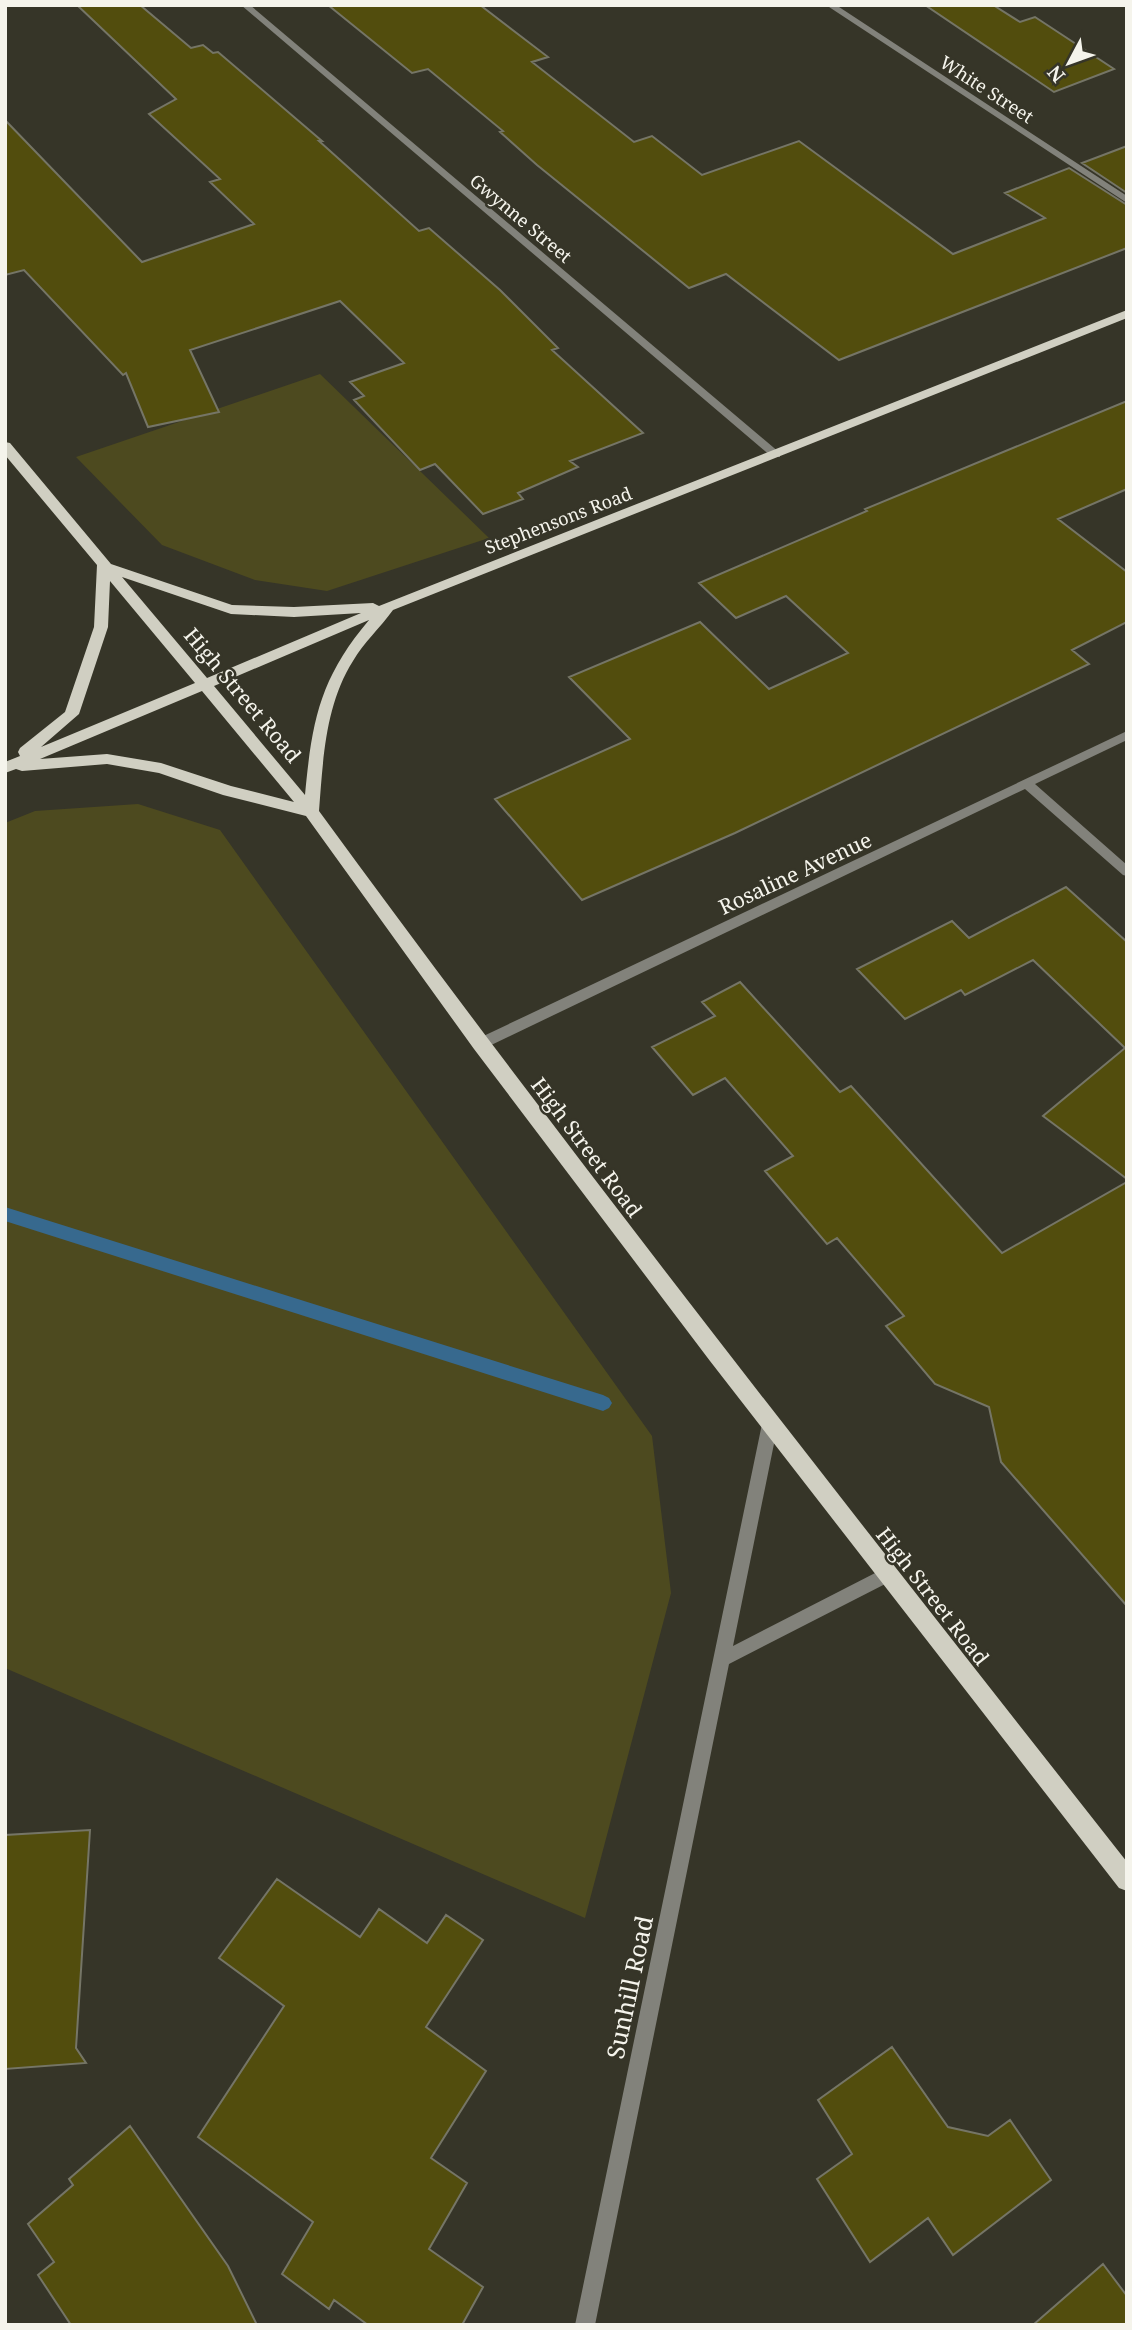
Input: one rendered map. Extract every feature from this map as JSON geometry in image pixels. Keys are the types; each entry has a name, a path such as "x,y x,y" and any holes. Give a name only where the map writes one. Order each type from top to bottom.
{"main road":[{"name":"Stephensons Road","path":"5,768 388,607 1127,314"},
{"name":"High Street Road","path":"5,446 311,812 480,1044 770,1424 1127,1881"},
{"path":"5,768 72,715 101,627 104,566 231,609 294,612 388,607"},
{"path":"5,768 107,759 161,768 228,791 311,812 318,741 330,695 347,658 388,607"}],"street":[{"name":"Gwynne Street","path":"245,5 776,454"},
{"name":"White Street","path":"830,5 1127,200"},
{"name":"Rosaline Avenue","path":"480,1044 1127,735"},
{"path":"1027,784 1127,872"},
{"name":"Sunhill Road","path":"585,2325 770,1424"},
{"path":"721,1660 887,1576"}],"shaded area":[{"path":"320,374 489,538 327,591 255,580 162,545 76,457"},
{"path":"138,804 220,830 652,1436 671,1593 585,1918 5,1668 5,823 35,811"}],"building":[{"path":"77,5 140,5 191,48 203,45 213,53 218,52 322,141 319,141 419,231 429,228 500,290 558,348 552,350 643,433 570,461 578,467 518,493 523,499 483,514 435,464 420,470 354,400 364,396 350,382 404,363 340,301 190,350 219,412 148,427 126,373 123,375 24,270 5,275 5,120 142,262 254,224 210,182 220,179 149,114 176,99"},
{"path":"328,5 480,5 548,57 532,62 634,142 652,136 702,175 799,141 953,254 1045,218 1005,193 1069,168 1127,205 1127,248 839,360 726,274 689,288 537,165 500,132 503,131 428,69 412,73"},
{"path":"925,5 993,5 1020,22 1035,17 1114,69 1054,92"},
{"path":"1127,146 1127,193 1082,163"},
{"path":"1127,401 1127,489 1058,519 1127,572 1127,622 1072,650 1089,664 735,833 582,900 495,799 630,739 569,677 700,622 769,689 848,653 786,596 736,618 699,583 867,511 865,509"},
{"path":"1066,887 1127,942 1127,1179 1043,1116 1125,1048 1033,960 965,995 961,990 905,1019 857,969 952,921 969,938"},
{"path":"740,982 840,1092 851,1086 1002,1253 1127,1182 1127,1606 1001,1462 989,1407 935,1384 886,1326 904,1316 837,1238 827,1244 765,1171 793,1156 725,1078 693,1095 652,1047 715,1016 702,1002"},
{"path":"90,1830 76,2048 86,2063 5,2069 5,1835"},
{"path":"277,1879 360,1937 379,1909 427,1943 446,1915 483,1940 426,2027 486,2071 431,2158 467,2183 429,2249 483,2287 462,2325 368,2325 334,2300 329,2309 282,2274 313,2222 198,2137 284,2006 219,1958"},
{"path":"892,2047 948,2127 988,2136 1010,2120 1051,2180 953,2255 928,2218 870,2262 817,2179 852,2154 818,2100"},
{"path":"130,2126 228,2266 257,2325 71,2325 38,2275 54,2262 28,2224 73,2185 69,2179"},
{"path":"1103,2264 1127,2296 1127,2325 1033,2325"}],"waterway":[{"path":"5,1214 603,1403"}]}
